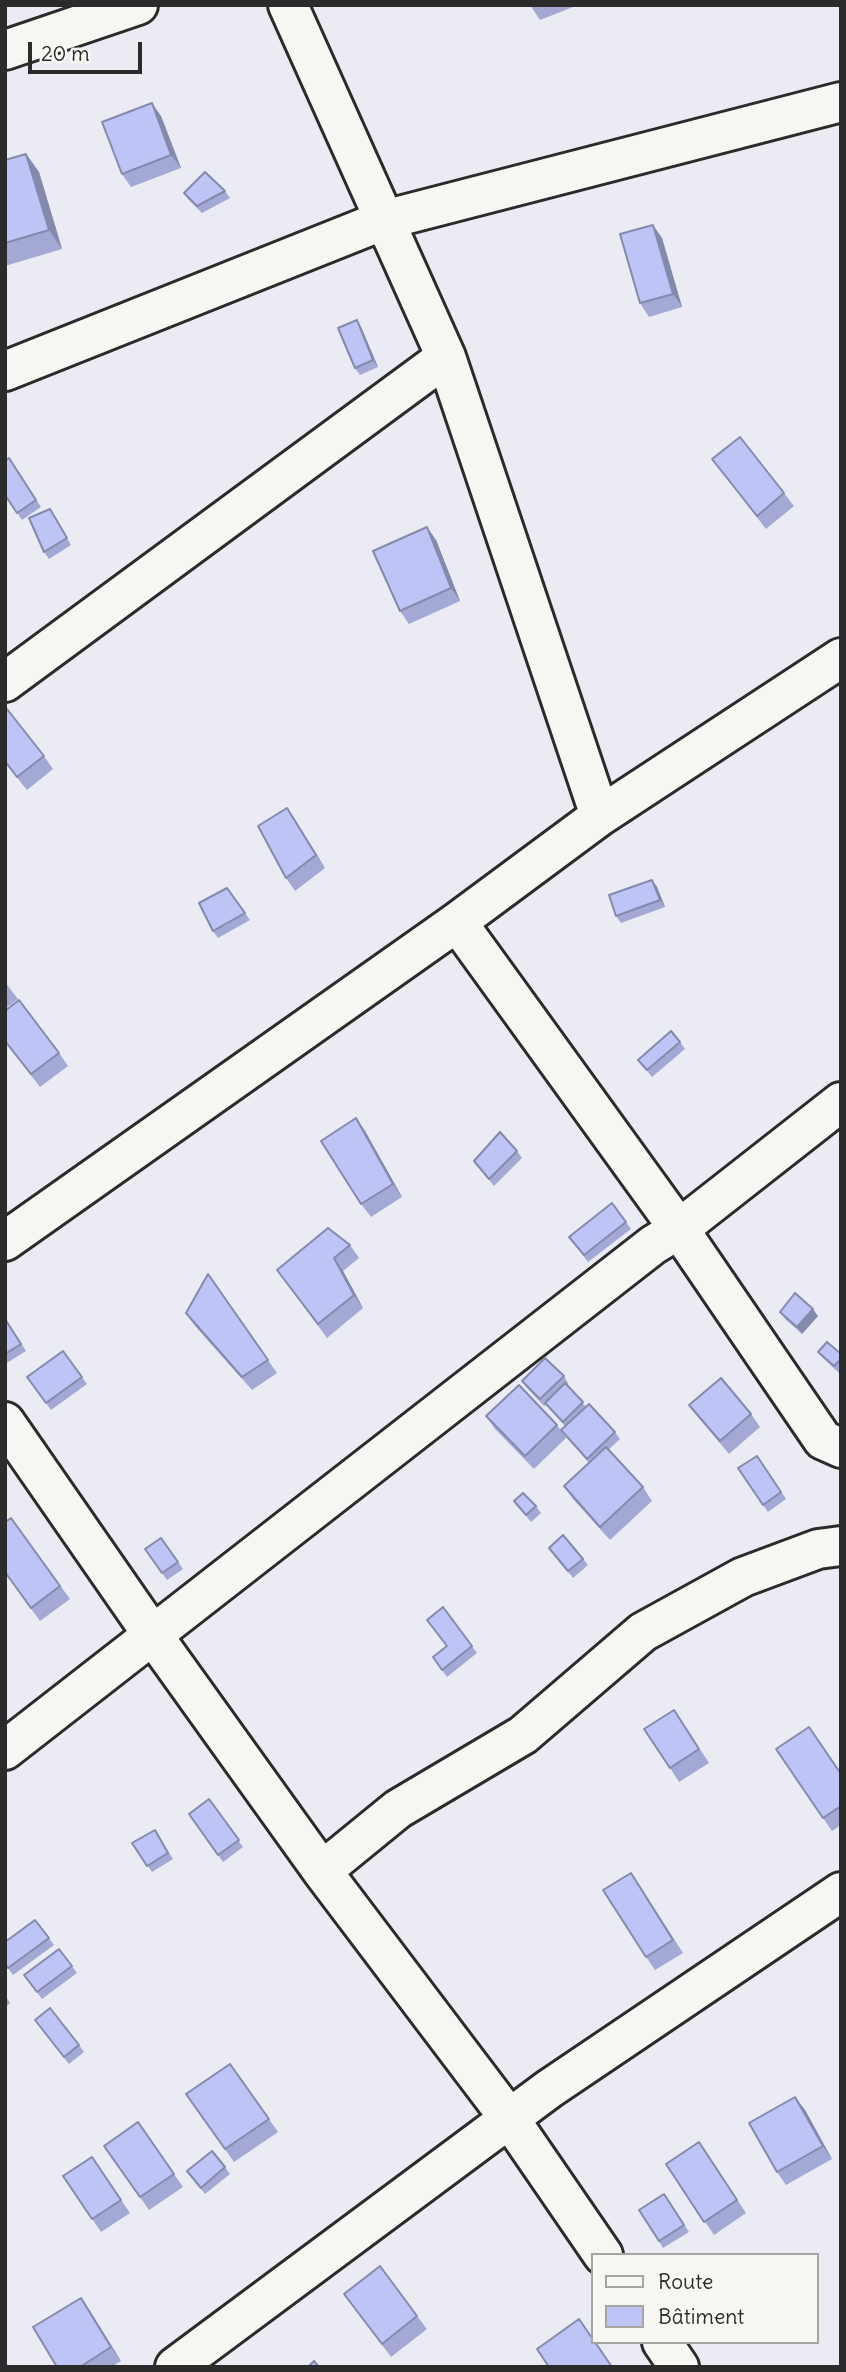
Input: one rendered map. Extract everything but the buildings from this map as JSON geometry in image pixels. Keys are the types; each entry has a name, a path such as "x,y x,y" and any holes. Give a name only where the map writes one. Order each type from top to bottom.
{"street":[{"path":"5,50 138,5"},
{"path":"288,5 446,357 600,816"},
{"path":"5,371 384,220 841,102"},
{"path":"5,682 446,357"},
{"path":"5,1241 457,922 600,816 841,658"},
{"path":"457,922 679,1229 823,1440 841,1448"},
{"path":"5,1750 653,1245 679,1229 841,1102"},
{"path":"5,1422 152,1634 322,1871 509,2118 602,2253"},
{"path":"322,1871 398,1809 523,1735 643,1632 743,1577 818,1549 841,1546"},
{"path":"175,2367 509,2118 841,1892"},
{"path":"663,2344 679,2367"}]}
